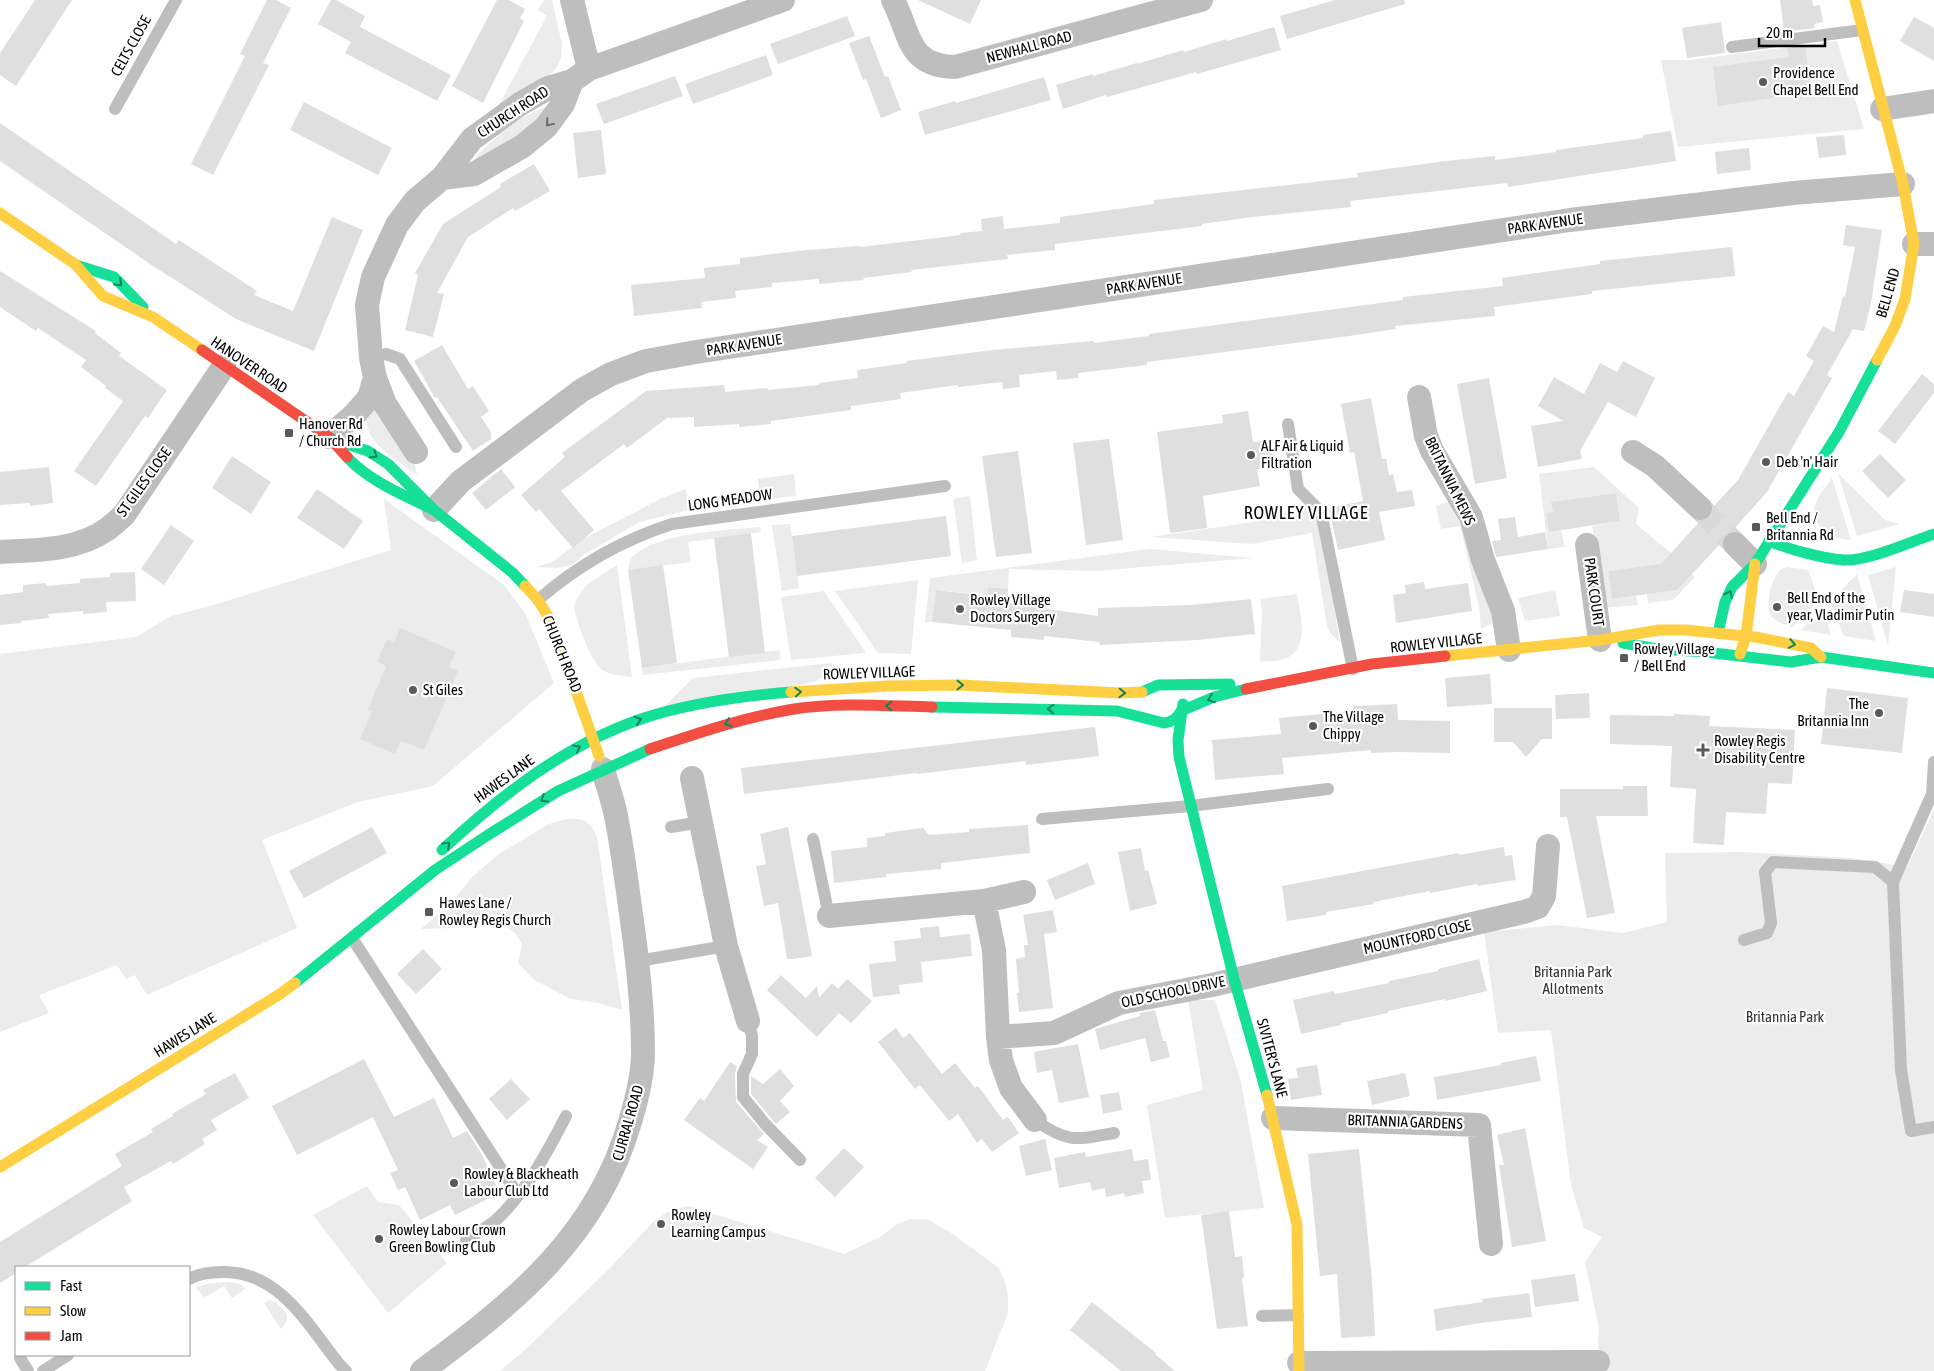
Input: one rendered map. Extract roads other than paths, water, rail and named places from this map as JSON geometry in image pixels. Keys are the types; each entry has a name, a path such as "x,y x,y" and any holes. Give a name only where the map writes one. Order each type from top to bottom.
{"main road":[{"name":"BELL END","path":"1718,633 1726,596 1738,578 1755,564 1769,541 1786,524 1839,432 1895,326 1905,300 1910,275 1924,244 1903,184 1855,0"},
{"name":"HANOVER ROAD","path":"0,213 74,264 103,296 153,318 329,437 357,468 374,480 434,510"},
{"name":"HANOVER ROAD","path":"74,264 114,278 153,318"},
{"name":"HANOVER ROAD","path":"329,437 368,451 388,464 434,510 469,538"},
{"path":"1769,541 1787,549 1844,560 1862,558 1934,534"},
{"name":"CHURCH ROAD","path":"469,538 513,573 538,600 551,621 603,769"},
{"path":"1812,544 1826,557"},
{"name":"BELL END","path":"1743,646 1755,564"},
{"name":"ROWLEY VILLAGE","path":"1154,721 1170,722 1178,717 1181,710 1214,697 1275,682 1372,664 1600,640 1659,630 1718,633"},
{"path":"1718,633 1723,643 1743,646"},
{"name":"ROWLEY VILLAGE","path":"1600,640 1658,649 1743,646 1810,648 1821,657"},
{"name":"ROWLEY VILLAGE","path":"1743,646 1764,648 1773,660 1791,662 1821,657 1934,673"},
{"name":"ROWLEY VILLAGE","path":"593,739 637,720 662,713 761,695 884,686 982,685 1138,693 1158,685 1275,682"},
{"path":"1167,685 1174,687 1181,695 1181,710"},
{"path":"1152,688 1145,703 1154,721"},
{"path":"603,769 646,750 738,720 796,710 847,706 994,707 1117,711 1154,721"},
{"name":"SIVITER'S LANE","path":"1181,710 1178,740 1190,806 1272,1118 1297,1225 1299,1367"},
{"name":"SIVITER'S LANE","path":"1154,721 1180,757"},
{"name":"HAWES LANE","path":"377,918 418,872 474,819 526,779 593,739"},
{"name":"HAWES LANE","path":"0,1167 280,994 435,870 558,791 603,769"}],"street":[{"path":"572,0 580,75 783,0"},
{"name":"NEWHALL ROAD","path":"893,0 912,46 926,62 940,67 955,67 1201,0"},
{"name":"CHURCH ROAD","path":"442,178 474,174 522,146 546,127 563,104 580,75"},
{"name":"CHURCH ROAD","path":"416,452 385,404 373,368 367,305 373,277 397,225 415,200 442,178 472,139 492,123 548,88 580,75"},
{"path":"1882,109 1934,101"},
{"name":"PARK AVENUE","path":"434,510 461,480 582,390 610,374 646,361 1560,222 1793,193 1903,184"},
{"name":"ST GILES CLOSE","path":"0,552 49,549 82,542 106,530 124,515 224,366"},
{"name":"CHURCH ROAD","path":"329,437 354,415 369,398 373,368"},
{"name":"BRITANNIA MEWS","path":"1420,397 1426,436 1432,452 1471,517 1482,560 1503,610 1509,650"},
{"path":"1633,452 1655,466 1700,508"},
{"path":"1735,544 1755,564"},
{"name":"PARK COURT","path":"1587,545 1600,640"},
{"name":"CURRAL ROAD","path":"422,1371 481,1327 519,1294 568,1243 588,1215 613,1173 624,1144 638,1095 643,1053 638,961 616,817 603,769"},
{"path":"692,778 726,946 748,1021"},
{"name":"MOUNTFORD CLOSE","path":"1234,979 1524,912 1538,907 1544,896 1548,846"},
{"path":"829,916 984,901 1024,892"},
{"path":"984,901 994,950 1001,1060 1011,1088 1035,1120"},
{"name":"OLD SCHOOL DRIVE","path":"998,1036 1054,1033 1119,1003 1234,979"},
{"name":"BRITANNIA GARDENS","path":"1272,1118 1479,1125 1491,1244"},
{"path":"1299,1367 1598,1362"}],"lane":[{"name":"CELTS CLOSE","path":"115,109 176,0"},
{"path":"1732,47 1862,30"},
{"path":"373,368 386,354 400,359 456,447"},
{"path":"1288,424 1298,489 1321,512 1353,668"},
{"name":"LONG MEADOW","path":"538,600 562,579 605,552 638,536 672,524 945,486"},
{"path":"1934,762 1932,794 1892,882 1901,1070 1911,1131 1934,1127"},
{"path":"1042,819 1190,806 1328,789"},
{"path":"671,827 701,822"},
{"path":"813,839 829,916"},
{"path":"1744,940 1767,933 1771,923 1765,872 1772,862 1875,867 1892,882"},
{"path":"352,938 518,1195"},
{"path":"638,961 726,946"},
{"path":"748,1021 752,1036 752,1054 743,1074 743,1097 766,1125 800,1160"},
{"path":"466,1240 495,1221 518,1195 550,1147 566,1116"},
{"path":"1035,1120 1051,1132 1064,1137 1079,1139 1114,1133"},
{"path":"190,1279 214,1272 235,1272 259,1278 289,1300 346,1371"},
{"path":"1262,1316 1298,1315"},
{"path":"43,1371 66,1356"},
{"path":"20,1358 28,1371"}],"tunnel":[{"path":"1700,508 1735,544"}],"place":[{"name":"Providence Chapel Bell End","path":"1763,82"},
{"name":"Hanover Rd / Church Rd","path":"289,433"},
{"name":"ALF Air & Liquid Filtration","path":"1251,455"},
{"name":"Deb 'n' Hair","path":"1766,462"},
{"name":"Bell End / Britannia Rd","path":"1756,527"},
{"name":"Bell End of the year, Vladimir Putin","path":"1777,607"},
{"name":"Rowley Village Doctors Surgery","path":"960,609"},
{"name":"Rowley Village / Bell End","path":"1624,658"},
{"name":"St Giles","path":"413,690"},
{"name":"The Britannia Inn","path":"1879,713"},
{"name":"The Village Chippy","path":"1313,726"},
{"name":"Rowley Regis Disability Centre","path":"1703,750"},
{"name":"Hawes Lane / Rowley Regis Church","path":"429,912"},
{"name":"Rowley & Blackheath Labour Club Ltd","path":"454,1183"},
{"name":"Rowley Learning Campus","path":"661,1224"},
{"name":"Rowley Labour Crown Green Bowling Club","path":"379,1239"}],"district":[{"name":"ROWLEY VILLAGE","path":"1306,513"}],"park label":[{"name":"Britannia Park Allotments","path":"1573,980"},
{"name":"Britannia Park","path":"1785,1017"}]}
